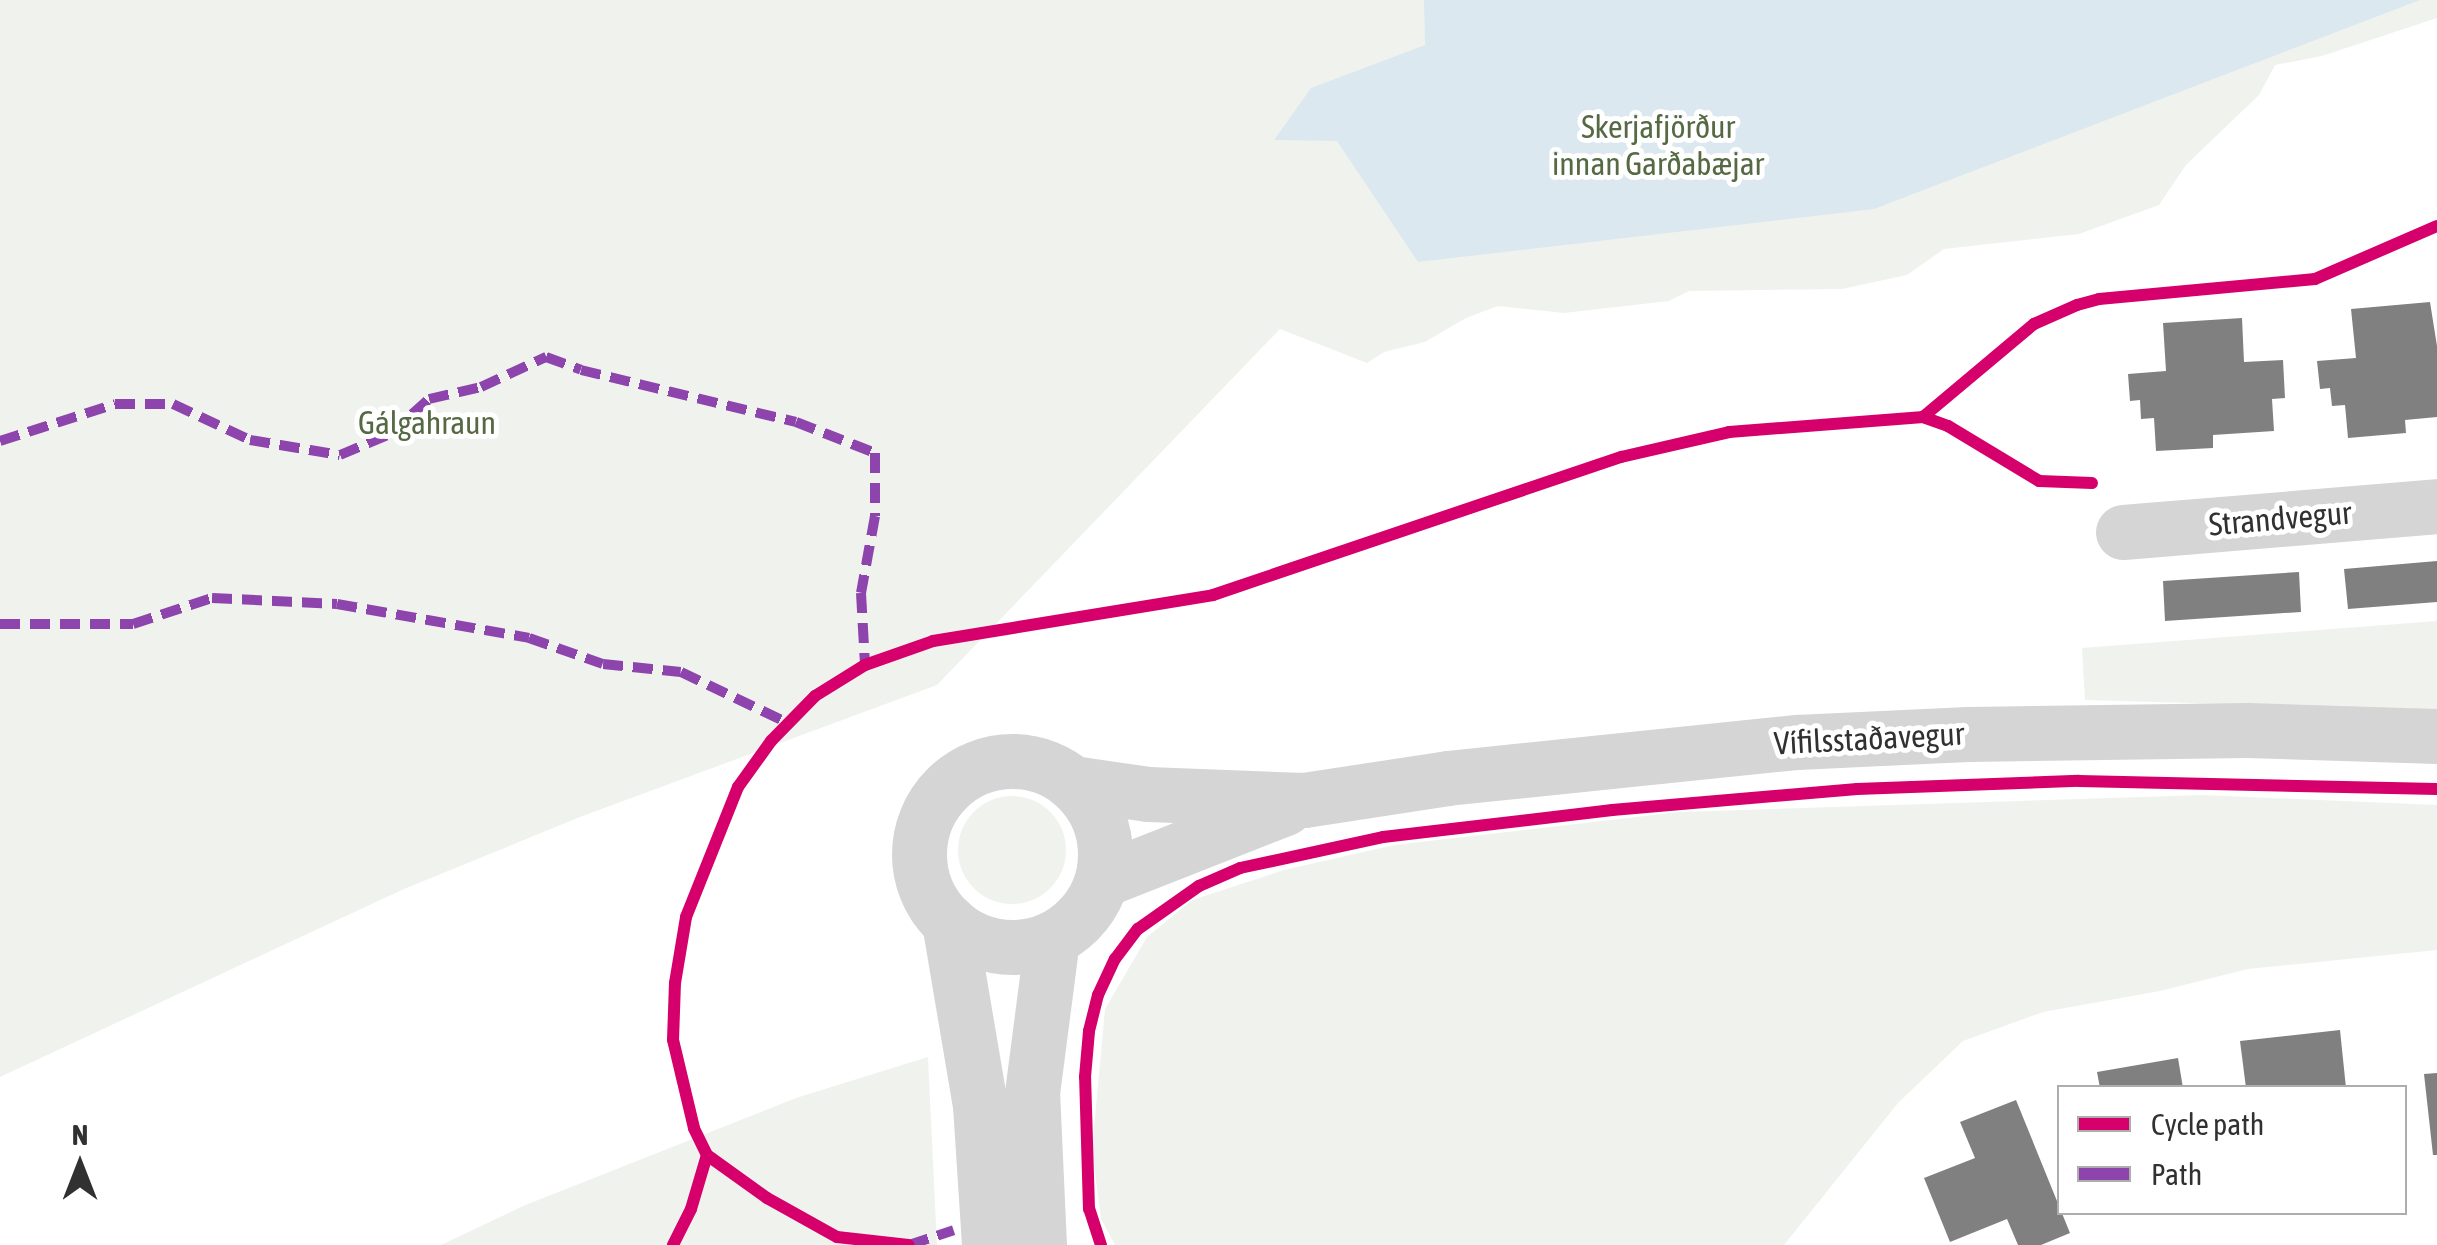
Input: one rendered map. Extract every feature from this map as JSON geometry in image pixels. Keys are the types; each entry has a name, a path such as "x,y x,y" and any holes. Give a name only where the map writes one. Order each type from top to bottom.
{"street":[{"name":"Strandvegur","path":"2123,532 2437,506"},
{"name":"Vífilsstaðavegur","path":"989,1245 980,1105 949,922 926,888 920,848 923,828 943,792 958,779 995,763 1036,764 1072,783 1148,794 1304,800 1466,776 1797,742 2167,731 2437,736"},
{"path":"949,922 967,935 1009,947 1052,938 1074,924 1091,904 1102,880 1104,838 1087,798 1072,783"},
{"name":"Vífilsstaðavegur","path":"1102,880 1304,800"},
{"path":"1039,1245 1032,1093 1052,938"}],"green space":[{"name":"Gálgahraun","path":"0,0 2437,0 2437,18 2322,56 2275,65 2259,95 2186,165 2159,205 2079,234 1944,249 1907,275 1842,289 1689,291 1669,301 1564,313 1498,306 1466,318 1425,342 1384,352 1367,363 1280,329 937,685 580,817 404,889 0,1077"},
{"path":"2437,621 2437,710 2085,700 2082,648"},
{"path":"2203,795 2437,805 2437,950 2248,969 2160,991 2043,1012 1963,1041 1898,1103 1784,1245 1115,1245 1101,1219 1092,1150 1105,1009 1147,937 1192,900 1284,870 1394,845 1679,812"},
{"path":"1012,796 1033,800 1051,811 1062,829 1066,850 1062,871 1051,889 1033,900 1012,904 991,900 973,889 962,871 958,850 962,829 973,811 991,800"},
{"path":"928,1057 937,1245 441,1245 523,1206 796,1098"}],"shaded area":[{"name":"Skerjafjörður innan Garðabæjar","path":"1424,0 2420,0 1874,209 1418,262 1337,141 1274,140 1311,88 1425,45"}],"building":[{"path":"2430,302 2437,346 2437,417 2405,420 2406,433 2348,438 2345,405 2332,406 2330,388 2320,389 2317,361 2356,358 2351,309"},
{"path":"2242,318 2244,362 2283,360 2285,398 2272,399 2274,431 2213,435 2213,448 2156,451 2154,418 2141,419 2140,400 2130,401 2128,374 2166,371 2163,323"},
{"path":"2437,561 2437,602 2348,609 2344,569"},
{"path":"2299,572 2301,612 2165,621 2163,581"},
{"path":"2340,1030 2346,1085 2246,1085 2240,1041"},
{"path":"2178,1058 2182,1085 2099,1085 2097,1072"},
{"path":"2437,1073 2437,1155 2433,1155 2424,1074"},
{"path":"2016,1100 2057,1201 2057,1215 2063,1215 2070,1233 2041,1245 2018,1245 2007,1219 1950,1242 1924,1178 1975,1158 1960,1122"}],"marked path":[{"path":"0,441 115,404 173,404 250,440 340,455 390,434 429,399 481,387 546,357 581,370 796,422 875,453 875,516 861,593 865,665"},
{"path":"0,624 133,624 212,598 337,604 529,638 603,664 681,672 788,723"},
{"path":"909,1245 954,1230"}],"cycle path":[{"path":"673,1245 691,1209 707,1155 694,1128 673,1040 675,983 686,917 738,787 771,741 815,696 865,665 933,641 1213,595 1621,457 1729,432 1923,417 2034,324 2077,305 2099,299 2315,279 2437,226"},
{"path":"1923,417 1948,426 2039,481 2092,483"},
{"path":"1101,1245 1089,1209 1085,1077 1089,1031 1098,995 1115,959 1138,929 1199,886 1240,868 1383,837 1612,810 1857,789 2079,781 2437,789"},
{"path":"707,1155 767,1198 837,1237 909,1245"}]}
